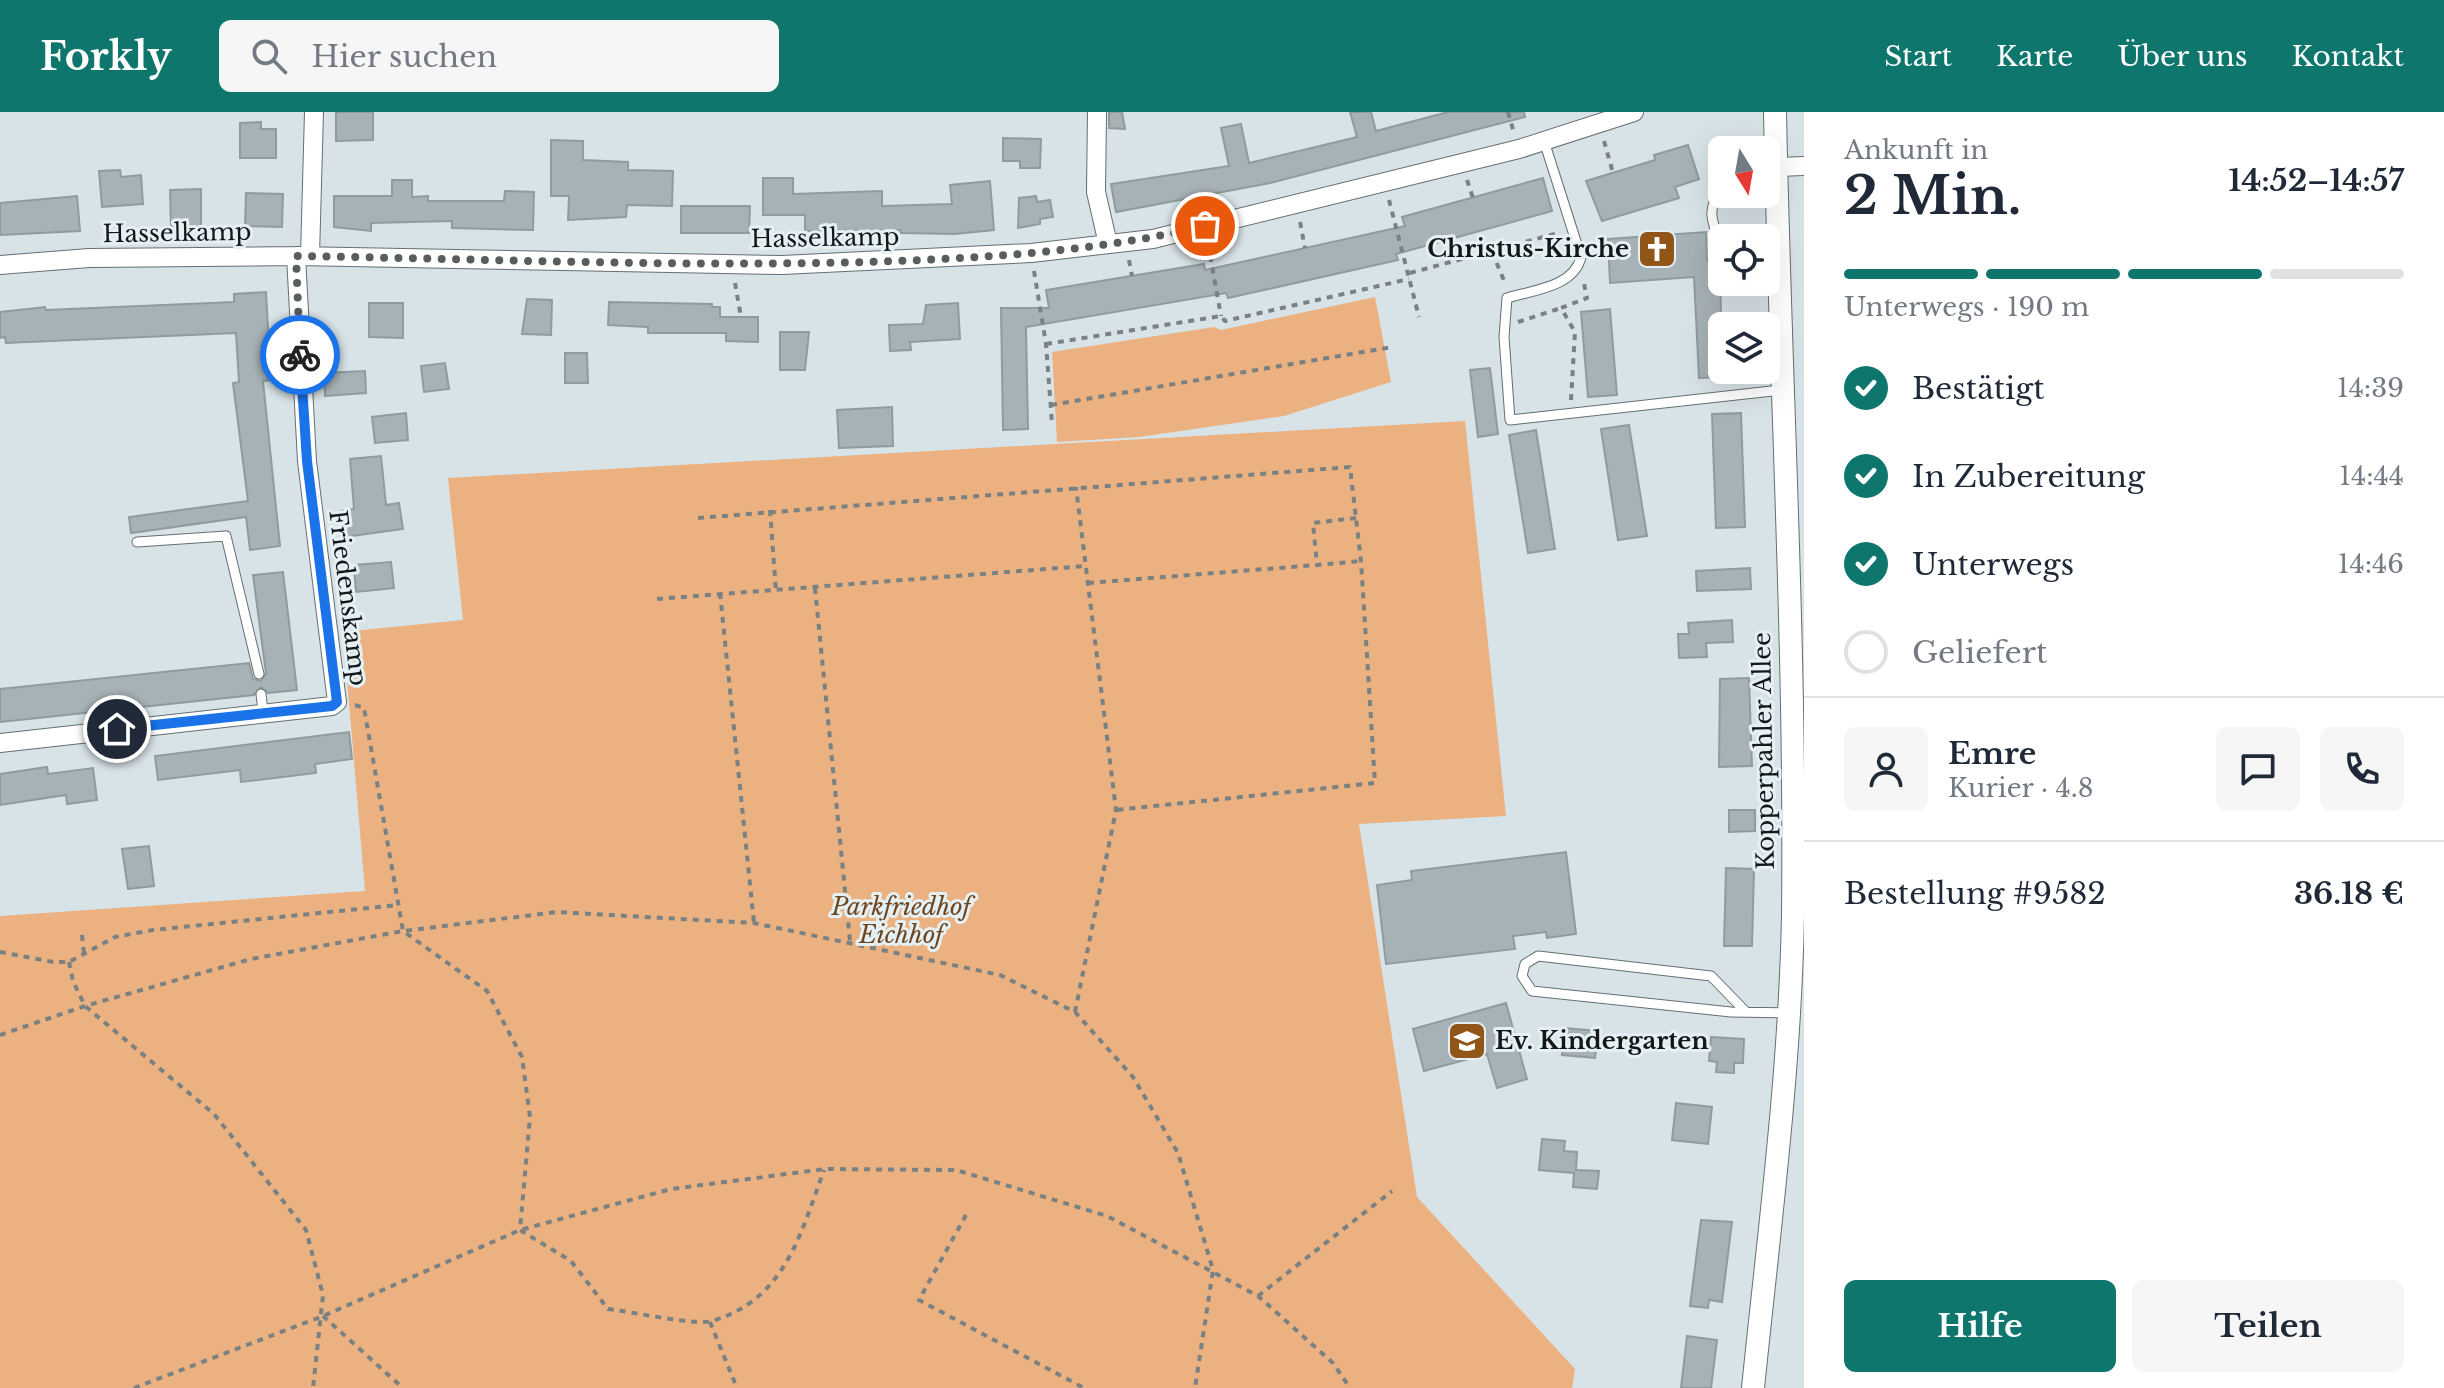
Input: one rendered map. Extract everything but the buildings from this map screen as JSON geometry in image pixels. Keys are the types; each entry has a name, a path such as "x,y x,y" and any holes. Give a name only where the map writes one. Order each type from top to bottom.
{"street":[{"name":"Friedenskamp","path":"0,743 262,703 332,706 337,702 307,461 303,256 314,112"},
{"path":"1097,112 1096,192 1108,244"},
{"name":"Hasselkamp","path":"0,265 89,258 303,256 782,265 1031,253 1153,239 1544,141 1634,112"},
{"name":"Kopperpahler Allee","path":"1774,136 1775,112"},
{"path":"1780,177 1804,166"},
{"name":"Kopperpahler Allee","path":"1753,1388 1776,1174 1798,915 1796,500 1785,389 1775,208"}],"lane":[{"path":"1544,141 1581,257 1578,270 1566,280 1507,298 1505,323 1510,420 1785,389"},
{"path":"137,542 226,536 259,674"},
{"path":"1746,1012 1711,976 1538,956 1525,964 1522,976 1532,991 1746,1012 1789,1013"}],"path":[{"path":"1599,123 1613,173"},
{"path":"1384,182 1419,317"},
{"path":"1296,204 1305,248"},
{"path":"1205,226 1221,316 1225,321 1410,276 1572,229"},
{"path":"1492,251 1504,274 1507,298"},
{"path":"1031,253 1046,344 1052,423"},
{"path":"1505,323 1528,320 1587,298 1578,270"},
{"path":"735,287 741,317"},
{"path":"1561,308 1575,332 1570,414"},
{"path":"1046,344 1221,316"},
{"path":"1051,405 1392,347"},
{"path":"698,518 1350,467 1361,561 1375,783 1116,810"},
{"path":"1075,1012 1116,810 1076,487"},
{"path":"770,510 776,591"},
{"path":"1317,565 1313,523 1356,518"},
{"path":"1087,583 1361,561"},
{"path":"657,599 1085,566"},
{"path":"815,588 850,941"},
{"path":"720,593 754,923"},
{"path":"337,702 364,708 403,931 487,991 522,1057 530,1117 520,1230"},
{"path":"0,952 69,962 115,937 153,930 398,905"},
{"path":"0,1035 85,1006 251,959 403,931 557,912 754,923 1000,975 1075,1012 1133,1077 1178,1153 1213,1270 1195,1388"},
{"path":"82,935 84,954"},
{"path":"69,962 73,981 85,1006 214,1114 306,1230 323,1295 313,1388"},
{"path":"520,1230 571,1261 608,1309 710,1322 759,1297 791,1261 825,1169"},
{"path":"134,1388 323,1316 520,1230 671,1189 825,1169 956,1170 1107,1216 1258,1296 1333,1363 1350,1388"},
{"path":"1258,1296 1392,1191"},
{"path":"966,1215 919,1300 1084,1388"},
{"path":"323,1316 403,1388"},
{"path":"710,1322 737,1388"}],"green space":[{"path":"1375,297 1391,382 1284,416 1139,437 1057,442 1052,352 1214,327 1221,330"},
{"name":"Parkfriedhof Eichhof","path":"1465,421 1506,816 1359,824 1417,1197 1575,1369 1572,1388 0,1388 0,916 365,891 343,632 463,620 448,478"}],"way so far":[{"path":"300,355 296,256 782,265 1031,253 1153,239 1205,226"}],"place":[{"name":"Christus-Kirche","path":"1657,249"},
{"name":"Ev. Kindergarten","path":"1467,1041"}],"route":[{"path":"117,729 332,706 337,702 307,461 300,355"}]}
